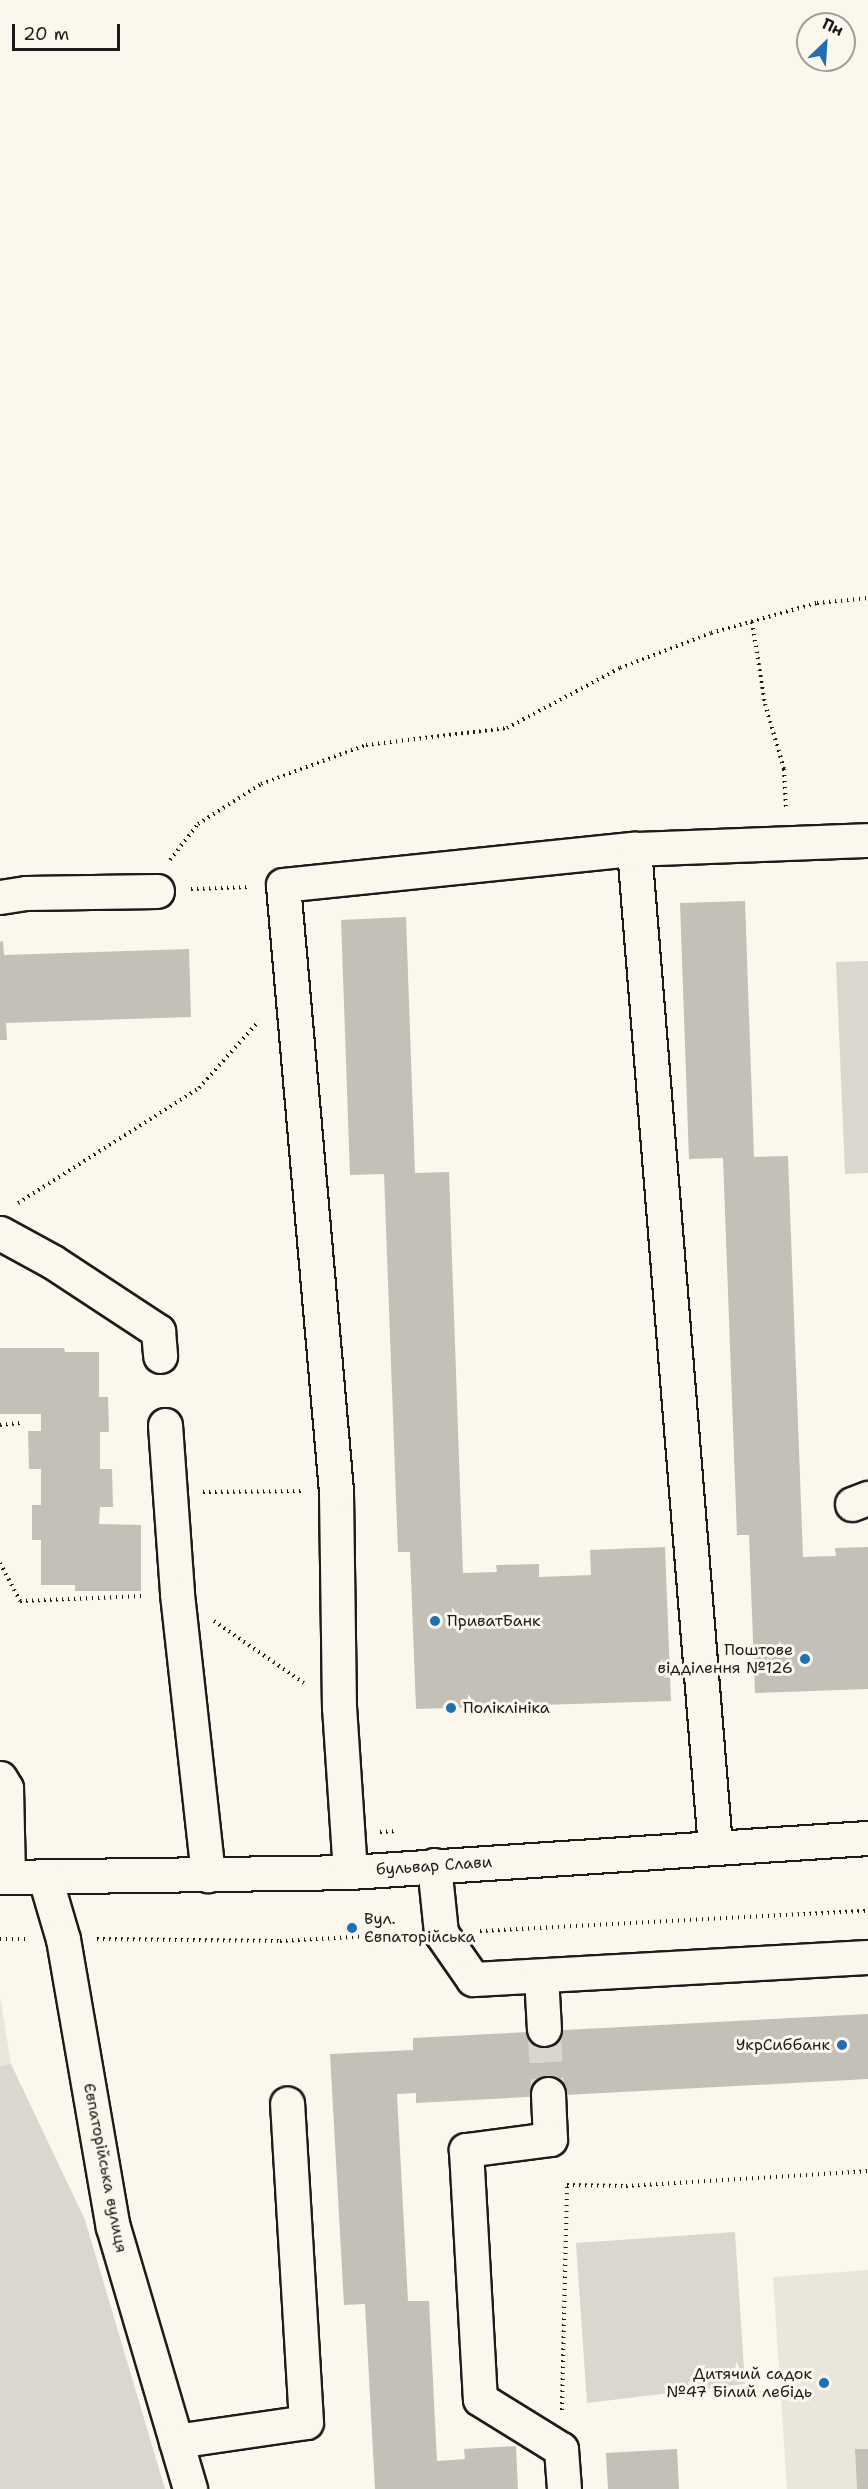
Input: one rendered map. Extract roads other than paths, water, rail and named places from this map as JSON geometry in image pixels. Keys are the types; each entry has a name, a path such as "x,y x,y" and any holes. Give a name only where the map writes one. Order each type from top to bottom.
{"street":[{"path":"350,1872 339,1708 336,1491 290,987 283,885 634,849 868,840"},
{"path":"634,849 715,1846"},
{"path":"0,897 26,893 157,891"},
{"path":"5,1221 53,1262 158,1331 160,1356"},
{"path":"165,1425 177,1594 208,1875"},
{"path":"0,1778 6,1788 4,1877"},
{"name":"бульвар Слави","path":"4,1877 350,1872 715,1846 868,1838"},
{"path":"434,1865 441,1933 473,1979 868,1957"},
{"name":"Євпаторійська вулиця","path":"45,1878 63,1939 113,2227 190,2489"},
{"path":"541,1976 544,2030"},
{"path":"548,2094 550,2139 466,2150 480,2399 561,2449 564,2489"},
{"path":"176,2441 306,2422 287,2104"}],"tunnel":[{"path":"544,2029 548,2094"}],"place":[{"name":"ПриватБанк","path":"435,1621"},
{"name":"Поштове відділення №126","path":"805,1659"},
{"name":"Поліклініка","path":"451,1708"},
{"name":"Вул. Євпаторійська","path":"352,1928"},
{"name":"УкрСиббанк","path":"842,2045"},
{"name":"Дитячий садок №47 Білий лебідь","path":"824,2383"}]}
